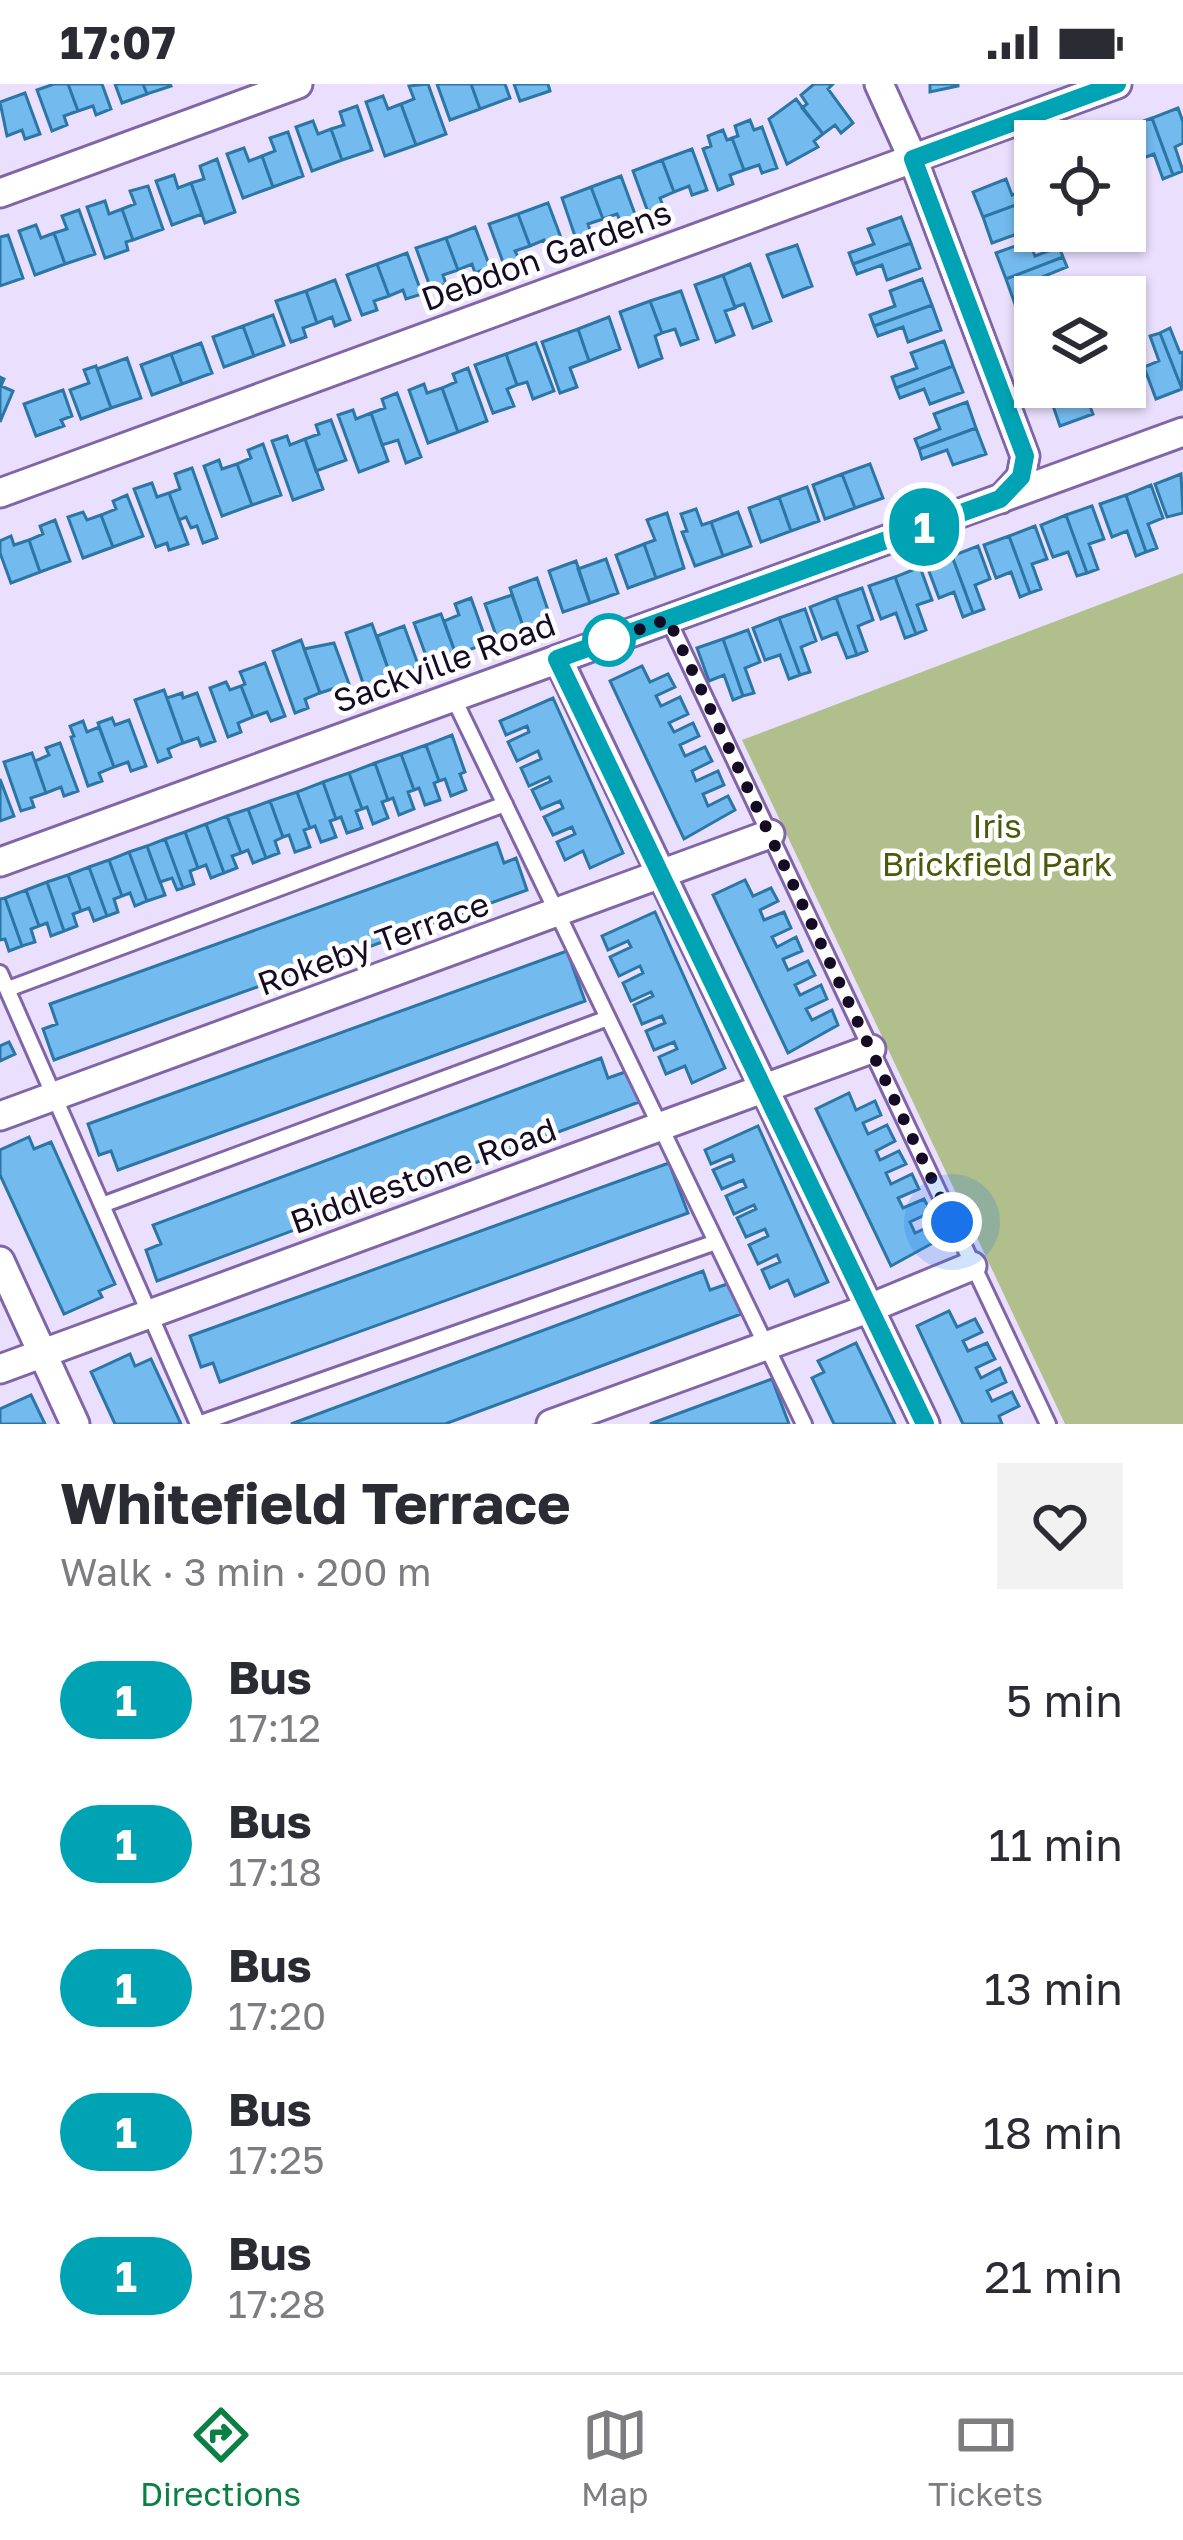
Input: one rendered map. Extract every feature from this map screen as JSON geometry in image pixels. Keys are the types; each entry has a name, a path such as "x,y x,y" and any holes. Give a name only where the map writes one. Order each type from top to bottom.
{"street":[{"path":"0,193 298,84"},
{"path":"879,84 913,159 1025,456 1021,477 1000,499"},
{"name":"Debdon Gardens","path":"0,493 1117,84"},
{"name":"Sackville Road","path":"0,862 1183,432"},
{"path":"557,659 926,1424"},
{"name":"Rokeby Terrace","path":"0,1116 770,834"},
{"name":"Biddlestone Road","path":"0,1369 871,1049"},
{"path":"0,1261 75,1424"},
{"path":"551,1424 972,1266"}],"lane":[{"path":"668,619 1048,1424"},
{"path":"453,697 804,1424"},
{"path":"8,989 505,804"},
{"path":"0,973 198,1424 716,1242"},
{"path":"102,1205 608,1018"}],"green space":[{"name":"Iris Brickfield Park","path":"1183,573 1183,1424 1065,1424 742,740"}],"building":[{"path":"68,84 78,111 64,116 67,125 52,131 37,90"},
{"path":"68,84 102,84 111,109 96,115 93,106 78,111"},
{"path":"115,84 143,84 147,94 122,103"},
{"path":"143,84 170,84 171,86 147,94"},
{"path":"428,84 446,134 416,145 401,104 414,99 409,86"},
{"path":"437,84 471,84 480,109 450,120"},
{"path":"471,84 505,84 510,98 480,109"},
{"path":"514,84 548,84 550,91 520,101"},
{"path":"814,84 833,84 828,89 853,123 841,133 835,125 823,134 802,108 807,104 801,95"},
{"path":"930,84 958,84 958,86 930,92"},
{"path":"25,93 40,134 25,139 22,130 7,136 0,102"},
{"path":"383,96 388,109 401,104 416,145 385,156 366,102"},
{"path":"796,99 823,134 814,141 818,147 787,164 769,119"},
{"path":"357,106 372,150 342,160 331,129 344,125 340,112"},
{"path":"1178,108 1183,143 1175,147 1183,171 1173,175 1152,118"},
{"path":"1152,118 1173,175 1163,179 1154,154 1146,157 1146,120"},
{"path":"750,120 754,130 762,127 777,168 762,173 759,165 744,170 732,138 738,136 735,126"},
{"path":"313,121 318,134 331,129 342,160 312,171 296,127"},
{"path":"723,130 727,140 732,138 744,170 730,175 733,184 718,190 703,149 711,146 708,136"},
{"path":"288,132 303,176 273,187 262,156 275,151 270,138"},
{"path":"244,148 249,161 262,156 273,187 243,198 227,154"},
{"path":"692,149 707,190 692,195 689,186 674,192 662,160"},
{"path":"217,159 235,212 205,223 191,183 204,179 200,166"},
{"path":"662,160 674,192 660,198 663,206 648,212 633,171"},
{"path":"174,175 178,188 191,183 202,214 172,225 156,181"},
{"path":"621,176 636,217 621,223 617,214 603,219 591,187"},
{"path":"1006,179 1014,206 983,217 973,192"},
{"path":"148,186 163,229 133,240 122,209 135,204 130,191"},
{"path":"591,187 603,219 588,224 591,233 576,239 562,198"},
{"path":"105,201 109,214 122,209 133,240 126,242 128,250 105,258 87,207"},
{"path":"548,203 563,243 548,249 544,240 530,246 518,214"},
{"path":"1014,206 1014,235 992,243 983,217"},
{"path":"79,210 95,254 65,264 54,233 67,229 62,216"},
{"path":"518,214 530,246 515,251 519,259 504,265 489,224"},
{"path":"901,217 911,243 853,264 849,253 874,244 868,229"},
{"path":"36,225 41,238 54,233 65,264 35,275 19,231"},
{"path":"475,227 490,267 475,273 472,264 458,270 446,238"},
{"path":"8,235 23,278 0,286 0,237"},
{"path":"446,238 458,270 443,275 446,284 431,289 416,248"},
{"path":"911,243 920,268 887,280 882,265 857,274 853,264"},
{"path":"797,245 812,286 783,297 767,255"},
{"path":"1014,246 1014,252 1033,252 1035,256 1061,252 1063,257 1006,279 996,253"},
{"path":"407,253 422,294 406,299 403,290 389,296 377,264"},
{"path":"1063,257 1067,267 1044,276 1014,276 1014,301 1006,279"},
{"path":"377,264 389,296 374,301 377,310 362,315 347,275"},
{"path":"750,264 771,321 753,328 744,304 735,307 723,275"},
{"path":"723,275 735,308 725,311 734,335 716,342 695,285"},
{"path":"922,279 932,305 874,326 870,315 895,306 890,291"},
{"path":"335,280 350,320 335,326 332,317 317,323 306,291"},
{"path":"306,291 317,323 303,328 306,337 291,342 276,301"},
{"path":"681,291 698,339 681,345 675,329 662,333 650,301"},
{"path":"650,301 662,333 655,336 662,358 639,367 620,312"},
{"path":"932,305 941,330 908,342 903,327 878,336 874,326"},
{"path":"273,315 284,345 254,356 243,326"},
{"path":"609,317 620,349 589,361 578,329"},
{"path":"243,326 254,356 224,367 213,337"},
{"path":"1170,328 1183,352 1182,389 1160,333"},
{"path":"578,329 589,361 570,368 577,387 560,393 542,342"},
{"path":"1160,333 1182,389 1156,399 1146,372 1146,366 1159,361 1150,336"},
{"path":"944,341 953,366 896,388 892,377 917,368 911,353"},
{"path":"201,343 212,373 182,384 171,354"},
{"path":"536,343 554,391 533,399 527,382 517,385 506,354"},
{"path":"171,354 182,384 152,395 141,365"},
{"path":"506,354 517,385 507,389 514,406 493,413 475,365"},
{"path":"127,358 141,398 111,408 97,369"},
{"path":"96,366 111,408 81,419 70,390 89,383 84,370"},
{"path":"953,366 963,392 930,404 924,389 900,398 896,388"},
{"path":"468,368 487,421 458,432 442,388 456,382 453,374"},
{"path":"0,377 4,379 1,386 13,391 0,422"},
{"path":"424,384 427,393 442,388 458,432 428,443 409,390"},
{"path":"63,390 72,416 61,420 64,426 36,436 24,404"},
{"path":"397,393 421,457 406,463 398,440 382,445 371,413 385,408 382,399"},
{"path":"967,402 976,428 919,449 915,439 940,429 934,414"},
{"path":"1054,408 1091,408 1093,414 1060,426"},
{"path":"353,410 356,419 371,413 388,461 359,472 338,415"},
{"path":"331,420 346,460 316,471 305,439 319,434 316,425"},
{"path":"976,428 986,454 953,465 947,450 922,459 919,449"},
{"path":"287,436 290,445 305,439 323,489 293,500 272,441"},
{"path":"263,444 281,495 252,505 237,464 251,458 248,450"},
{"path":"219,460 222,469 237,464 252,505 222,516 204,466"},
{"path":"870,464 883,498 855,508 842,474"},
{"path":"192,468 217,538 203,543 197,526 191,528 186,517 179,520 169,493 180,489 175,474"},
{"path":"842,474 855,508 825,519 813,485"},
{"path":"1181,474 1183,513 1167,517 1155,484"},
{"path":"152,483 157,497 169,493 188,544 169,550 167,543 156,547 134,489"},
{"path":"1151,485 1163,518 1148,524 1157,548 1146,552 1126,495"},
{"path":"807,487 819,521 791,531 779,497"},
{"path":"127,495 143,536 113,547 101,515 116,509 113,501"},
{"path":"1126,495 1146,552 1136,556 1127,531 1112,537 1100,504"},
{"path":"779,497 791,531 761,542 749,508"},
{"path":"1092,506 1104,539 1089,544 1098,569 1087,573 1066,515"},
{"path":"696,509 702,525 711,522 723,556 695,566 682,532 687,531 681,514"},
{"path":"83,512 87,520 101,515 113,547 83,558 68,517"},
{"path":"738,512 751,546 723,556 711,522"},
{"path":"667,513 684,568 656,578 644,544 655,540 647,520"},
{"path":"1066,515 1087,573 1077,576 1068,552 1053,557 1041,525"},
{"path":"55,520 70,561 40,572 29,540 43,534 40,526"},
{"path":"1035,526 1047,559 1032,564 1041,589 1030,593 1009,536"},
{"path":"11,536 14,545 29,540 40,572 11,583 0,541"},
{"path":"1009,536 1030,593 1020,597 1011,572 996,578 984,545"},
{"path":"644,544 656,578 628,588 616,555"},
{"path":"978,546 990,579 975,585 984,609 973,613 952,556"},
{"path":"952,556 973,613 963,617 954,592 939,598 927,566"},
{"path":"606,559 618,593 590,603 578,569"},
{"path":"576,561 590,603 563,612 549,571"},
{"path":"920,567 932,600 917,605 926,630 916,634 895,577"},
{"path":"895,577 916,634 905,638 896,613 881,619 869,586"},
{"path":"537,578 551,619 524,629 510,588"},
{"path":"862,588 873,620 858,626 867,651 857,655 836,597"},
{"path":"512,595 524,629 497,638 485,604"},
{"path":"836,597 857,655 847,658 837,633 822,639 810,607"},
{"path":"471,598 487,643 456,655 444,621 459,615 455,604"},
{"path":"805,609 816,641 801,647 810,672 800,675 779,618"},
{"path":"441,614 456,655 429,664 414,623"},
{"path":"779,618 800,675 789,679 780,655 765,660 753,628"},
{"path":"372,624 391,677 364,686 346,633"},
{"path":"404,626 419,667 391,677 377,636"},
{"path":"748,630 760,662 745,668 754,693 743,696 723,639"},
{"path":"723,639 743,696 733,700 724,675 709,681 697,648"},
{"path":"301,640 320,693 305,699 308,708 295,713 273,651"},
{"path":"334,643 352,692 338,697 335,688 320,693 304,649"},
{"path":"265,663 285,716 271,721 267,712 253,717 241,686 245,684 240,672"},
{"path":"642,666 650,682 668,674 675,687 656,696 661,706 680,697 688,714 669,723 674,732 693,723 699,736 680,745 685,756 705,747 712,761 692,771 696,781 718,771 724,785 703,794 708,806 728,796 735,810 684,839 610,681"},
{"path":"226,682 230,690 241,686 253,717 238,723 241,732 228,737 210,688"},
{"path":"164,690 183,743 168,749 171,757 158,762 135,700"},
{"path":"182,693 183,698 197,693 215,741 201,746 198,738 183,743 167,698"},
{"path":"553,698 623,853 590,868 583,851 565,860 557,842 575,834 572,827 553,835 544,817 563,808 560,801 541,809 532,790 551,781 549,777 529,786 521,768 541,759 538,751 517,761 508,742 529,732 527,726 506,735 500,721"},
{"path":"112,718 115,725 129,720 146,766 131,771 128,762 114,767 98,723"},
{"path":"83,721 87,732 99,727 114,767 99,773 102,781 88,786 70,726"},
{"path":"452,735 466,790 451,796 445,779 439,781 426,745"},
{"path":"60,743 78,791 64,796 61,787 46,793 35,761 49,755 46,748"},
{"path":"426,745 439,781 434,783 440,800 425,805 401,754"},
{"path":"32,753 46,793 31,798 34,807 21,811 4,762"},
{"path":"401,754 414,790 408,792 414,809 399,815 393,798 388,800 375,763"},
{"path":"375,763 388,800 382,802 388,818 373,824 349,773"},
{"path":"349,773 362,809 356,811 362,828 347,833 341,817 336,819 323,782"},
{"path":"0,779 14,816 0,821"},
{"path":"323,782 336,819 330,821 336,837 321,842 315,826 310,828 297,792"},
{"path":"297,792 310,828 304,830 310,847 295,852 289,835 283,837 270,801"},
{"path":"270,801 283,837 275,841 279,853 266,858 248,809"},
{"path":"248,809 266,858 253,863 248,850 241,853 227,816"},
{"path":"227,816 241,853 232,856 237,868 224,873 206,824"},
{"path":"206,824 224,873 211,878 206,865 198,868 185,832"},
{"path":"185,832 198,868 190,871 194,884 183,888 165,839"},
{"path":"165,839 183,888 177,890 172,878 160,882 147,846"},
{"path":"497,843 504,863 516,858 527,890 54,1060 43,1029 57,1024 50,1004"},
{"path":"147,846 165,895 147,901 129,852"},
{"path":"129,852 147,901 135,906 130,893 122,896 109,860"},
{"path":"109,860 122,896 114,899 118,912 107,916 89,867"},
{"path":"89,867 107,916 94,921 89,908 81,911 68,875"},
{"path":"68,875 81,911 73,914 77,926 64,931 47,882"},
{"path":"745,880 753,896 771,888 778,901 760,910 764,920 784,912 791,928 772,937 777,947 796,937 802,951 783,959 788,970 808,961 815,975 795,985 800,995 821,985 827,999 806,1009 812,1020 832,1010 838,1025 788,1053 713,895"},
{"path":"47,882 64,931 51,936 47,923 39,926 26,890"},
{"path":"26,890 39,926 31,929 35,942 22,946 5,898"},
{"path":"5,898 22,946 9,951 5,939 0,940 0,899"},
{"path":"655,912 725,1068 692,1083 685,1066 666,1074 659,1057 677,1049 674,1042 654,1050 646,1031 665,1023 662,1016 642,1024 634,1005 653,996 651,992 631,1001 623,983 643,973 640,966 619,976 610,957 631,947 628,941 608,950 602,936"},
{"path":"567,951 585,1001 118,1170 111,1151 99,1155 88,1124"},
{"path":"9,1042 15,1054 0,1061 0,1046"},
{"path":"601,1058 608,1078 628,1071 639,1102 157,1281 146,1250 161,1244 153,1225"},
{"path":"849,1093 856,1110 875,1101 881,1115 863,1123 868,1134 887,1125 895,1141 876,1151 880,1160 899,1151 906,1164 886,1173 891,1184 912,1174 919,1189 898,1198 903,1208 924,1199 931,1212 910,1222 915,1233 935,1224 942,1238 891,1266 816,1109"},
{"path":"758,1126 828,1282 795,1296 788,1280 770,1288 762,1270 780,1262 777,1255 758,1264 749,1245 768,1236 765,1229 746,1237 737,1218 756,1209 754,1205 734,1214 726,1196 746,1187 743,1180 722,1189 713,1170 734,1161 732,1155 711,1164 705,1150"},
{"path":"29,1137 34,1149 51,1142 115,1284 99,1291 102,1297 64,1314 0,1175 0,1150"},
{"path":"669,1163 688,1213 220,1382 213,1363 201,1367 190,1336"},
{"path":"703,1271 710,1290 730,1283 741,1314 445,1424 291,1424"},
{"path":"949,1311 957,1327 975,1319 982,1332 963,1341 968,1351 987,1343 995,1359 976,1368 981,1378 1000,1368 1006,1382 987,1391 992,1401 1012,1392 1019,1406 999,1416 1002,1424 963,1424 917,1326"},
{"path":"856,1343 895,1424 834,1424 812,1378 824,1372 818,1361"},
{"path":"130,1354 135,1366 151,1359 181,1424 115,1424 91,1372"},
{"path":"772,1379 789,1424 650,1424"},
{"path":"31,1395 45,1424 0,1424 0,1409"}],"bus line":[{"name":"1","path":"925,1424 557,659 1000,499 1021,477 1025,456 913,159 1117,84"}],"route":[{"path":"609,640 594,646 668,619 952,1222"}]}
